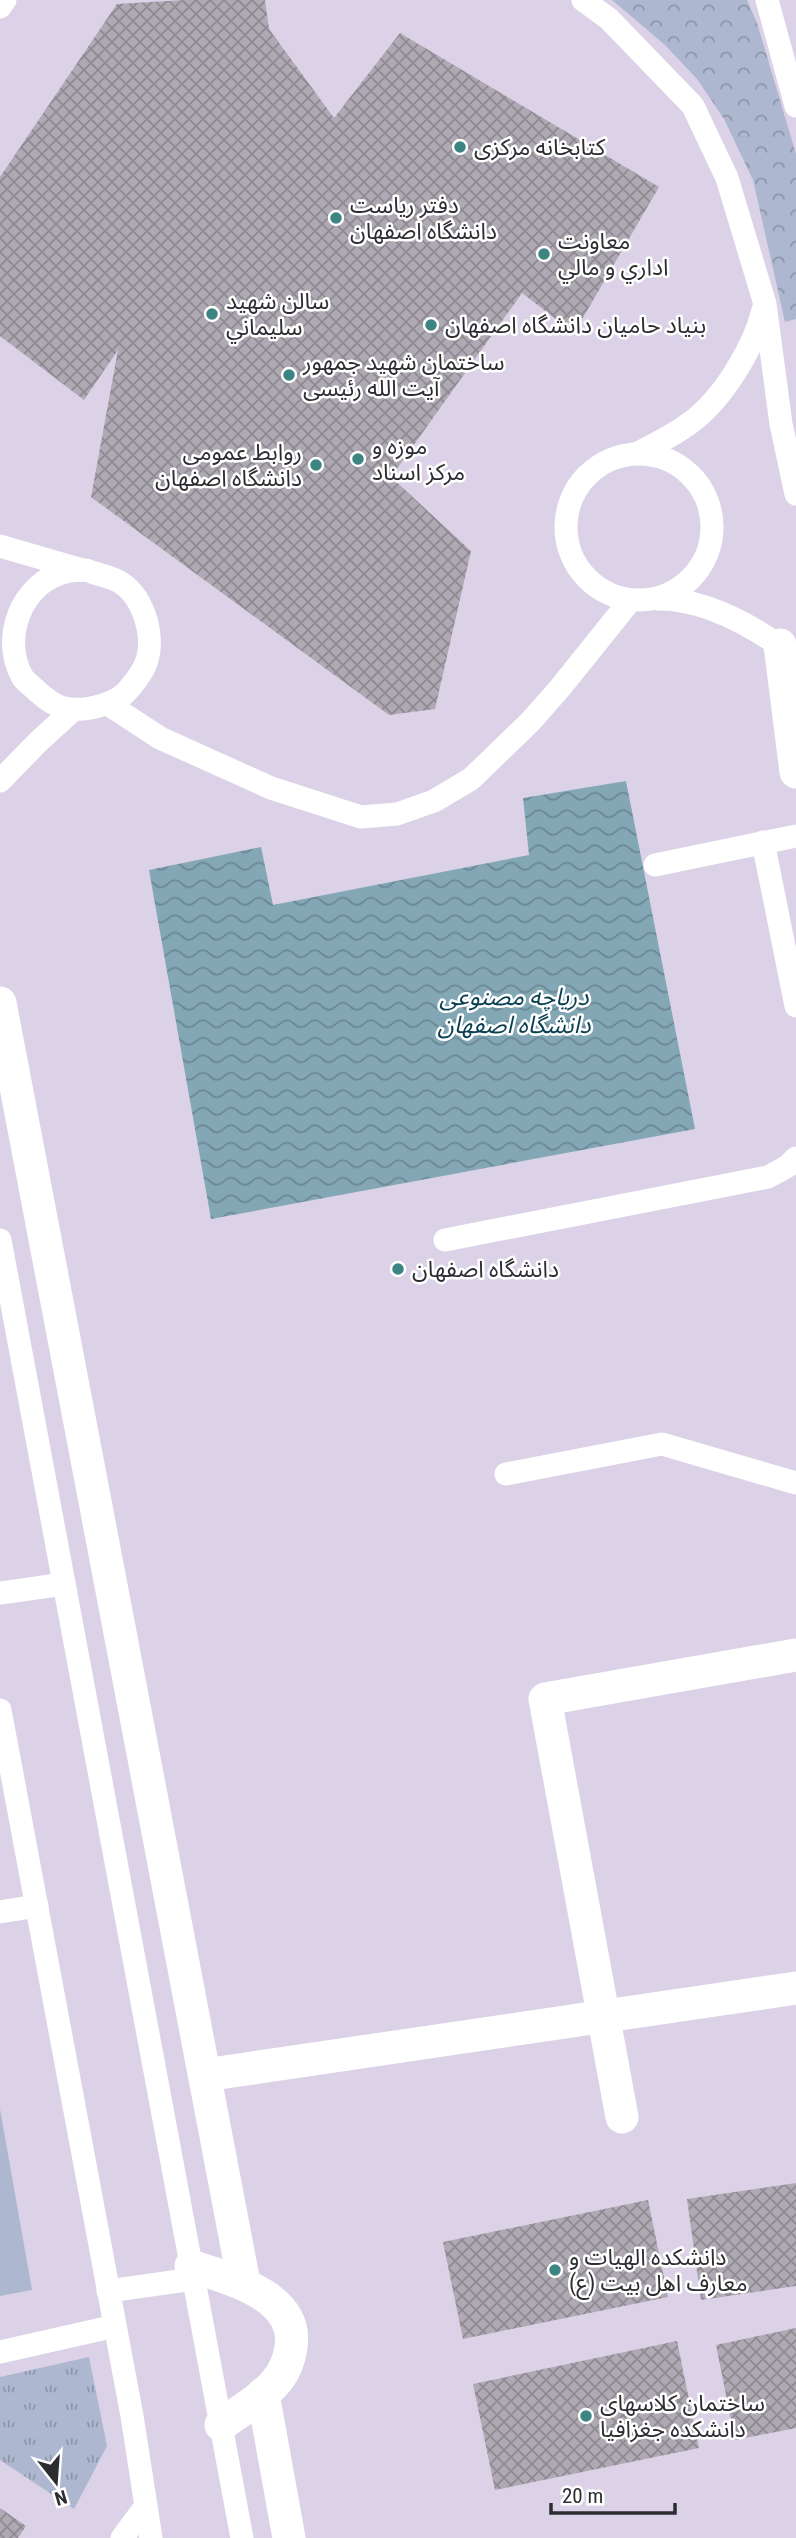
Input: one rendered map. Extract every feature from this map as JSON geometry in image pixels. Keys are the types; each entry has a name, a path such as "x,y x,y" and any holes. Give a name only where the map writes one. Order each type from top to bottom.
{"street":[{"path":"788,651 796,772"},
{"path":"0,1003 244,2283"},
{"path":"622,2117 545,1699 796,1655"},
{"path":"205,2075 796,1988"},
{"path":"192,2272 244,2283 261,2293 282,2310 293,2337 289,2360 274,2384 221,2425"},
{"path":"263,2394 289,2538"}],"lane":[{"path":"0,7 5,0"},
{"path":"583,0 609,19 693,106 727,178 765,303 781,424 796,494"},
{"path":"767,0 796,106"},
{"path":"765,303 758,332 709,406 671,436 638,453 615,457 591,470 577,486 567,509 565,528 570,554 583,574 599,589 639,601 676,599 715,611 749,626 788,651"},
{"path":"108,704 160,738 271,788 361,817 397,814 434,801 480,770 530,722 639,601 676,590 697,573 708,553 714,527 709,502 695,477 664,457 638,453"},
{"path":"0,546 118,581 137,598 150,629 146,664 126,693 108,704 72,711 0,781"},
{"path":"72,711 50,702 23,678 13,657 11,641 18,610 30,593 42,582 65,572 86,570"},
{"path":"655,865 796,836"},
{"path":"763,842 796,1006"},
{"path":"445,1240 768,1177 788,1166 796,1158"},
{"path":"0,1240 242,2538"},
{"path":"506,1474 662,1444 796,1483"},
{"path":"0,1593 64,1584"},
{"path":"0,1710 115,2326 151,2538"},
{"path":"0,1912 37,1906"},
{"path":"108,2291 192,2272"},
{"path":"0,2352 115,2326"},
{"path":"122,2538 145,2507"}],"shaded area":[{"name":"دانشگاه اصفهان","path":"0,0 796,0 796,2538 0,2538"}],"green space":[{"path":"612,0 747,0 757,23 796,154 796,319 785,322 753,180 724,119 697,79 665,45"},
{"path":"0,2109 32,2290 0,2296"},
{"path":"89,2357 107,2446 74,2509 0,2460 0,2377"}],"water":[{"name":"دریاچه مصنوعی دانشگاه اصفهان","path":"626,781 695,1129 211,1219 149,870 261,847 273,905 529,855 523,798"}],"building":[{"name":"ساختمان شهید جمهور آیت الله رئیسی","path":"184,0 265,0 269,29 334,118 400,33 659,187 574,333 522,293 391,477 471,551 435,709 389,715 91,497 118,350 84,400 0,336 0,177 117,4"},
{"path":"796,2183 796,2286 701,2300 687,2199"},
{"name":"دانشکده الهیات و معارف اهل بیت (ع)","path":"648,2200 668,2297 463,2339 443,2242"},
{"path":"796,2328 796,2428 735,2440 716,2345"},
{"name":"ساختمان کلاسهای دانشکده جغزافیا","path":"677,2341 699,2448 495,2490 473,2384"},
{"path":"0,2508 26,2526 18,2538 0,2538"}],"place":[{"name":"کتابخانه مرکزی","path":"460,147"},
{"name":"دفتر ریاست دانشگاه اصفهان","path":"336,218"},
{"name":"معاونت اداري و مالي","path":"544,254"},
{"name":"سالن شهيد سليماني","path":"212,314"},
{"name":"بنياد حاميان دانشگاه اصفهان","path":"431,325"},
{"name":"ساختمان شهید جمهور آیت الله رئیسی","path":"289,375"},
{"name":"موزه و مرکز اسناد","path":"358,459"},
{"name":"روابط عمومی دانشگاه اصفهان","path":"316,465"},
{"name":"دانشگاه اصفهان","path":"398,1269"},
{"name":"دانشکده الهیات و معارف اهل بیت (ع)","path":"555,2270"},
{"name":"ساختمان کلاسهای دانشکده جغزافیا","path":"586,2416"}]}
